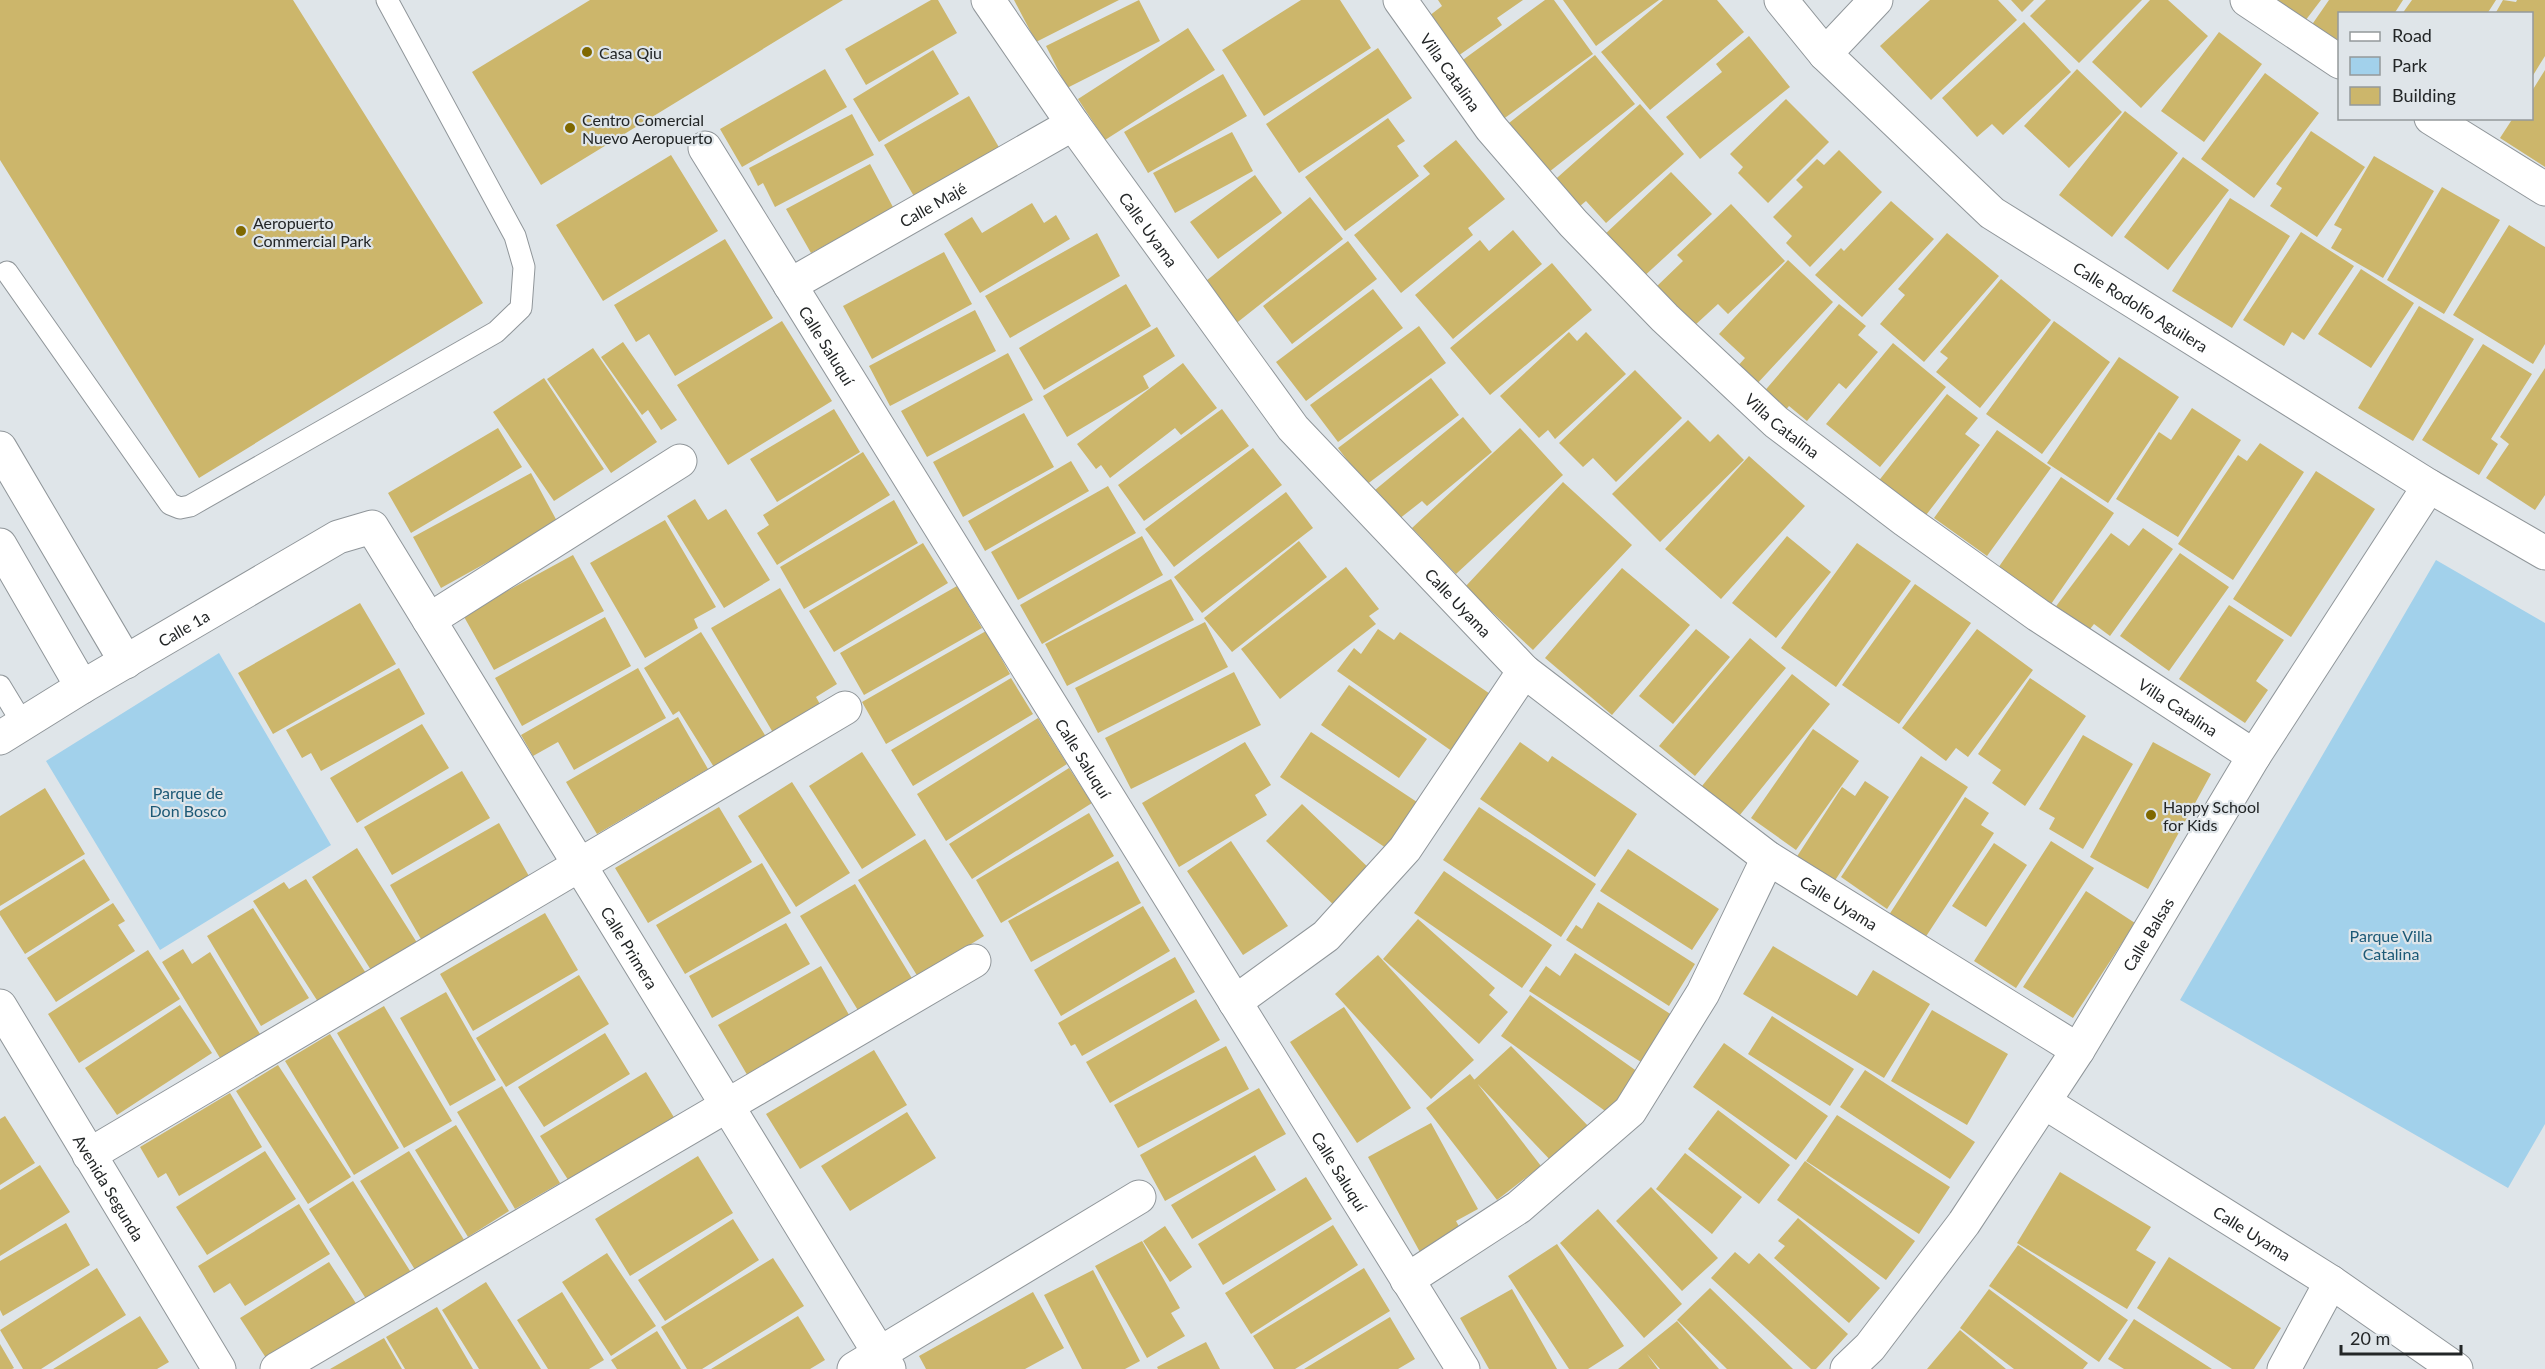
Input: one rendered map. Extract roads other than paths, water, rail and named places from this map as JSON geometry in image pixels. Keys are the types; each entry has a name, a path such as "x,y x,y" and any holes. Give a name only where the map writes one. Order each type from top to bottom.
{"street":[{"name":"Calle Uyama","path":"988,0 1073,124 1293,428 1524,671 1768,858 2078,1050"},
{"name":"Villa Catalina","path":"1400,0 1491,128 1573,223 1665,318 1776,422 1905,520 2038,615 2254,756"},
{"name":"Calle Rodolfo Aguilera","path":"1781,0 1825,54 1992,213 2429,486 2545,553"},
{"path":"1825,54 1876,0"},
{"path":"2247,0 2338,61"},
{"path":"2434,120 2545,189"},
{"name":"Calle Majé","path":"790,285 1073,124"},
{"name":"Calle Saluquí","path":"705,148 1463,1369"},
{"path":"0,448 126,662"},
{"path":"429,621 680,462"},
{"name":"Calle Balsas","path":"1847,1369 1870,1347 1964,1222 2078,1050 2254,756 2429,486"},
{"name":"Calle 1a","path":"12,731 82,687 338,537 372,527"},
{"name":"Calle Primera","path":"372,527 726,1104 874,1364"},
{"path":"0,545 82,687"},
{"path":"1235,1002 1326,936 1405,849 1524,671"},
{"path":"89,1155 845,708"},
{"path":"1407,1280 1519,1207 1630,1112 1703,993 1768,858"},
{"path":"277,1369 726,1104 974,961"},
{"name":"Avenida Segunda","path":"0,1005 219,1369"},
{"name":"Calle Uyama","path":"2043,1102 2331,1282 2456,1369"},
{"path":"874,1364 1139,1197"},
{"path":"2284,1369 2331,1282"}],"lane":[{"path":"7,272 170,504 180,508 190,506 496,332 521,309 524,267 515,236 387,0"},
{"path":"0,686 12,731"}],"place":[{"name":"Casa Qiu","path":"587,52"},
{"name":"Centro Comercial Nuevo Aeropuerto","path":"570,128"},
{"name":"Aeropuerto Commercial Park","path":"241,231"},
{"name":"Happy School for Kids","path":"2151,815"}],"park label":[{"name":"Parque de Don Bosco","path":"188,801"},
{"name":"Parque Villa Catalina","path":"2391,944"}]}
